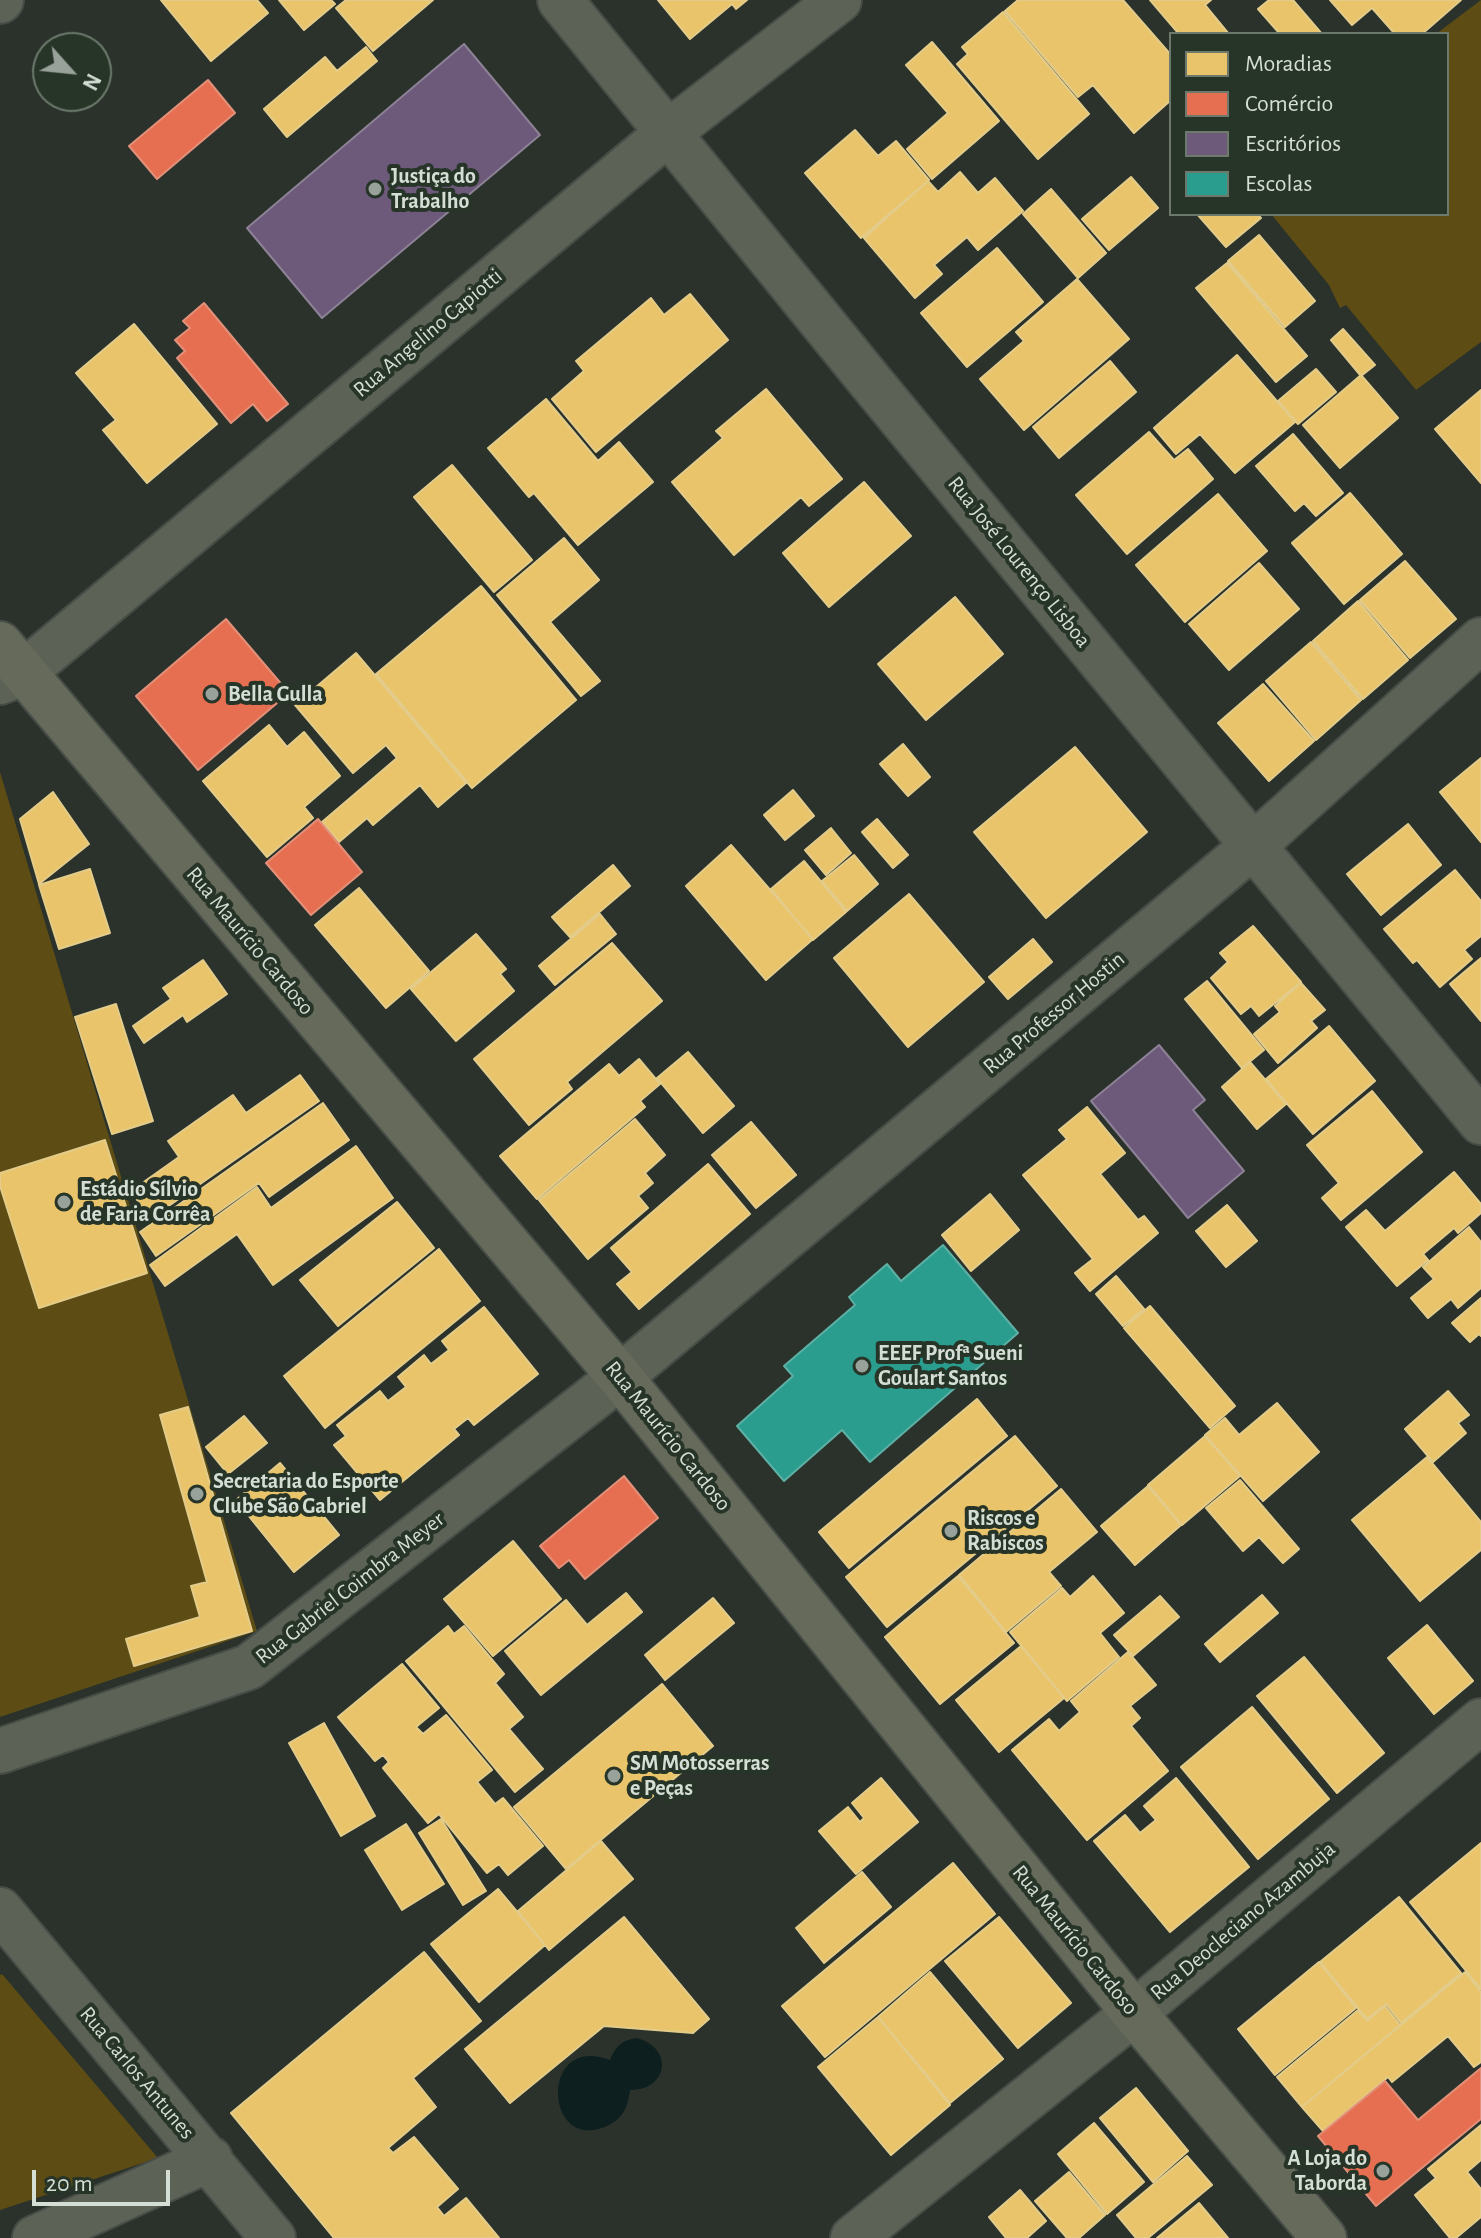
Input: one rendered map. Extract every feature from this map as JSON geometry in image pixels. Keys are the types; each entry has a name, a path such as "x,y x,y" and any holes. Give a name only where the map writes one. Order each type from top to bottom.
{"main road":[{"name":"Rua Maurício Cardoso","path":"8,666 620,1377 1134,2013 1324,2238"}],"street":[{"name":"Rua José Lourenço Lisboa","path":"560,0 1481,1122"},
{"name":"Rua Angelino Capiotti","path":"8,666 669,132 839,0"},
{"name":"Rua Professor Hostin","path":"620,1377 1253,846 1481,640"},
{"name":"Rua Gabriel Coimbra Meyer","path":"0,1751 249,1667 620,1377"},
{"name":"Rua Deocleciano Azambuja","path":"853,2238 1134,2013 1481,1721"},
{"name":"Rua Carlos Antunes","path":"2,1915 210,2159 273,2238"},
{"path":"35,2238 210,2159"}],"shaded area":[{"path":"1481,0 1481,342 1416,390 1346,305 1340,308 1329,285 1273,216 1449,216 1449,32 1439,32"},
{"name":"Estádio Sílvio de Faria Corrêa","path":"0,772 257,1631 0,1717"},
{"path":"2,1974 158,2158 0,2210"},
{"path":"636,2038 657,2050 662,2067 659,2076 643,2088 630,2090 624,2110 609,2125 587,2130 572,2124 562,2111 558,2094 561,2077 570,2063 587,2056 610,2060 620,2045"}],"building: Moradias":[{"path":"161,0 257,0 268,13 211,61"},
{"path":"279,0 331,0 335,4 304,30"},
{"path":"346,0 433,0 373,51 336,8"},
{"path":"658,0 747,0 736,9 732,4 690,39"},
{"path":"1018,0 1123,0 1169,53 1169,102 1134,133 1093,85 1078,97 1005,11"},
{"path":"1150,0 1211,0 1205,5 1227,32 1177,32"},
{"path":"1269,0 1293,0 1320,32 1278,32 1258,9"},
{"path":"1330,0 1461,0 1424,32 1393,32 1372,8 1352,25"},
{"path":"1003,12 1089,114 1038,159 957,64 968,54 962,47"},
{"path":"932,42 999,121 932,179 907,149 948,113 906,65"},
{"path":"366,47 377,61 287,137 264,109 325,57 337,71"},
{"path":"855,130 878,156 896,141 929,180 861,238 805,173"},
{"path":"960,172 978,193 995,178 1023,211 978,250 967,237 934,265 942,274 915,298 864,238 928,181 938,192"},
{"path":"1131,177 1158,208 1109,250 1082,219"},
{"path":"1051,189 1106,253 1078,278 1023,214"},
{"path":"1199,216 1261,218 1226,247"},
{"path":"1259,235 1315,301 1285,327 1228,261"},
{"path":"997,248 1043,302 967,367 921,313"},
{"path":"1227,263 1307,356 1276,382 1196,288"},
{"path":"1077,279 1129,339 1024,430 980,379 1024,341 1016,332"},
{"path":"690,294 728,340 596,452 552,399 584,371 576,361 651,298 664,315"},
{"path":"134,324 217,424 147,483 103,430 116,420 76,373"},
{"path":"1343,329 1375,365 1361,376 1331,340"},
{"path":"1237,355 1295,422 1235,473 1200,434 1176,454 1154,428"},
{"path":"1110,361 1136,392 1059,458 1033,427"},
{"path":"1316,369 1336,392 1298,424 1278,401"},
{"path":"1361,375 1398,418 1340,468 1303,425"},
{"path":"766,389 842,479 809,506 801,497 734,555 672,482 723,438 716,431"},
{"path":"1481,390 1481,483 1435,429"},
{"path":"546,399 598,461 619,442 653,482 578,545 534,493 529,497 488,448"},
{"path":"1149,432 1174,460 1188,449 1213,479 1127,554 1076,495"},
{"path":"1293,434 1343,493 1316,516 1304,503 1295,511 1256,466"},
{"path":"452,465 532,560 494,592 414,497"},
{"path":"864,482 911,536 829,607 783,553"},
{"path":"1350,493 1402,554 1344,604 1292,543"},
{"path":"1218,494 1267,551 1185,622 1136,565"},
{"path":"564,538 599,580 550,622 600,681 581,696 497,595"},
{"path":"1405,561 1456,619 1410,658 1360,600"},
{"path":"1259,563 1299,609 1229,670 1189,624"},
{"path":"481,586 576,700 472,788 376,674"},
{"path":"955,597 1003,654 926,720 878,664"},
{"path":"1358,601 1408,660 1363,699 1313,641"},
{"path":"1311,642 1361,700 1316,740 1266,681"},
{"path":"356,653 466,783 438,807 420,785 373,825 367,818 339,842 322,822 397,758 386,745 353,773 295,705"},
{"path":"1263,684 1314,741 1269,781 1218,723"},
{"path":"269,725 287,747 304,732 340,776 304,807 313,818 267,857 203,781"},
{"path":"903,744 930,777 908,796 880,764"},
{"path":"1075,747 1147,832 1046,918 974,832"},
{"path":"1481,758 1481,842 1440,792"},
{"path":"793,790 814,816 785,840 764,815"},
{"path":"53,792 89,844 39,884 20,819"},
{"path":"877,819 908,855 893,868 862,832"},
{"path":"1408,824 1441,865 1381,915 1347,874"},
{"path":"831,828 851,853 826,875 805,850"},
{"path":"731,845 813,939 766,980 686,886"},
{"path":"854,855 878,884 847,911 822,881"},
{"path":"804,861 846,912 813,940 771,889"},
{"path":"613,865 630,886 570,937 552,917"},
{"path":"90,869 110,933 59,949 39,885"},
{"path":"1455,870 1481,901 1481,936 1464,950 1472,959 1440,987 1417,960 1413,963 1384,929"},
{"path":"359,888 429,971 386,1008 315,925"},
{"path":"909,894 984,982 908,1047 834,958"},
{"path":"600,914 616,934 555,985 539,966"},
{"path":"1253,926 1301,982 1259,1016 1251,1006 1241,1014 1211,978 1228,962 1220,953"},
{"path":"476,934 506,969 500,974 514,991 456,1041 411,989"},
{"path":"1033,939 1052,962 1008,999 989,977"},
{"path":"612,943 662,1001 567,1082 572,1089 529,1125 474,1059"},
{"path":"1481,958 1481,1021 1450,984"},
{"path":"203,960 227,994 187,1022 183,1015 144,1043 133,1026 171,999 163,988"},
{"path":"1207,981 1264,1050 1242,1068 1185,999"},
{"path":"1301,983 1325,1010 1311,1021 1317,1028 1278,1063 1254,1034 1280,1012 1275,1006"},
{"path":"116,1004 153,1121 112,1134 75,1017"},
{"path":"1329,1026 1375,1081 1313,1134 1266,1079"},
{"path":"688,1052 734,1106 703,1133 657,1078"},
{"path":"639,1059 660,1084 640,1101 645,1107 537,1199 500,1156 609,1064 619,1076"},
{"path":"1250,1062 1286,1104 1257,1129 1222,1087"},
{"path":"300,1075 319,1101 150,1219 131,1191 179,1157 168,1141 233,1095 246,1113"},
{"path":"1372,1091 1422,1152 1341,1220 1322,1198 1339,1183 1307,1145"},
{"path":"323,1103 349,1140 269,1197 259,1183 156,1256 140,1232"},
{"path":"1087,1107 1125,1153 1100,1174 1138,1220 1144,1216 1158,1233 1090,1291 1075,1273 1093,1259 1023,1175 1067,1139 1059,1130"},
{"path":"635,1119 665,1155 645,1173 653,1183 638,1196 648,1208 588,1259 539,1200"},
{"path":"751,1122 796,1175 756,1208 712,1155"},
{"path":"105,1140 147,1273 39,1308 0,1186 0,1173"},
{"path":"356,1146 393,1198 273,1285 237,1234 165,1286 150,1265 257,1187 271,1208"},
{"path":"708,1164 750,1214 639,1309 617,1284 632,1272 611,1248"},
{"path":"1454,1172 1481,1204 1481,1213 1458,1233 1454,1228 1423,1254 1428,1260 1397,1286 1346,1227 1366,1210 1385,1231"},
{"path":"990,1194 1019,1230 971,1271 942,1235"},
{"path":"397,1202 434,1248 338,1326 300,1280"},
{"path":"1227,1205 1257,1241 1226,1267 1196,1231"},
{"path":"1469,1227 1481,1242 1481,1288 1458,1308 1451,1299 1428,1318 1411,1298 1434,1279 1423,1267"},
{"path":"439,1249 480,1301 325,1428 284,1376"},
{"path":"1116,1276 1144,1309 1123,1326 1096,1294"},
{"path":"1481,1298 1481,1336 1479,1334 1470,1342 1452,1323"},
{"path":"1150,1306 1235,1406 1210,1428 1124,1328"},
{"path":"484,1307 538,1374 474,1425 468,1418 454,1429 459,1435 380,1500 334,1445 346,1436 337,1425 380,1391 388,1401 406,1387 398,1377 424,1355 431,1364 449,1350 442,1341"},
{"path":"1448,1391 1469,1415 1458,1423 1466,1433 1433,1462 1405,1429"},
{"path":"977,1399 1007,1436 849,1568 819,1532"},
{"path":"1277,1403 1319,1452 1263,1501 1205,1435 1225,1418 1239,1435"},
{"name":"Secretaria do Esporte Clube São Gabriel","path":"188,1407 252,1631 134,1666 126,1639 200,1617 191,1586 207,1582 160,1415"},
{"path":"244,1416 267,1443 228,1474 206,1447"},
{"name":"Riscos e Rabiscos","path":"1015,1436 1057,1486 887,1627 846,1577"},
{"path":"1205,1436 1240,1476 1182,1525 1148,1485"},
{"path":"1427,1457 1481,1522 1481,1550 1420,1601 1352,1520"},
{"path":"280,1463 339,1535 294,1572 236,1500"},
{"path":"1240,1480 1299,1549 1283,1563 1259,1537 1243,1551 1206,1508"},
{"path":"1148,1486 1181,1525 1135,1565 1101,1526"},
{"path":"1061,1489 1097,1532 1049,1572 1061,1586 1006,1632 959,1575"},
{"path":"513,1541 561,1599 493,1656 444,1599"},
{"path":"958,1576 1014,1643 940,1704 885,1637"},
{"path":"1093,1576 1124,1613 1100,1633 1119,1657 1067,1701 1010,1632 1062,1588 1070,1597"},
{"path":"626,1593 642,1612 541,1695 505,1651 566,1600 587,1625"},
{"path":"1262,1595 1278,1613 1220,1662 1205,1644"},
{"path":"1160,1596 1179,1617 1133,1656 1114,1635"},
{"path":"713,1598 734,1623 665,1680 645,1655"},
{"path":"1427,1625 1473,1681 1434,1714 1388,1658"},
{"path":"448,1626 454,1634 464,1626 504,1674 495,1683 523,1717 509,1729 543,1769 515,1792 406,1661"},
{"path":"1021,1646 1064,1698 999,1752 956,1700"},
{"path":"1128,1652 1156,1685 1130,1706 1140,1718 1131,1726 1168,1771 1087,1840 1012,1750 1049,1719 1059,1731 1080,1712 1071,1701"},
{"path":"1304,1657 1384,1753 1337,1793 1257,1696"},
{"path":"402,1664 439,1708 416,1727 423,1734 446,1715 492,1770 477,1782 495,1804 503,1798 543,1846 508,1875 499,1864 487,1873 439,1814 428,1823 383,1768 389,1762 383,1755 375,1761 338,1717"},
{"name":"SM Motosserras e Peças","path":"662,1684 713,1746 566,1869 514,1807"},
{"path":"1252,1707 1329,1799 1258,1859 1181,1767"},
{"path":"324,1723 375,1816 341,1836 289,1743"},
{"path":"881,1778 918,1822 856,1874 819,1831 848,1807 860,1822 864,1818 852,1803"},
{"path":"1176,1778 1249,1867 1170,1932 1094,1841 1125,1815 1140,1833 1156,1820 1144,1806"},
{"path":"441,1819 486,1891 463,1905 419,1833"},
{"path":"406,1824 444,1884 402,1910 365,1850"},
{"path":"601,1841 633,1879 549,1950 518,1911"},
{"path":"1481,1843 1481,1989 1410,1902"},
{"path":"953,1863 995,1914 825,2057 782,2006"},
{"path":"862,1872 891,1907 824,1963 796,1928"},
{"path":"498,1889 545,1945 479,2002 431,1944"},
{"path":"1399,1897 1461,1973 1401,2023 1386,2004 1367,2019 1320,1962"},
{"path":"624,1917 709,2019 693,2033 604,2026 510,2103 465,2049"},
{"path":"999,1917 1071,2003 1018,2048 945,1961"},
{"path":"424,1952 481,2021 413,2078 436,2107 388,2148 393,2153 414,2137 458,2189 437,2207 444,2216 466,2198 499,2238 334,2238 231,2113"},
{"path":"1319,1962 1356,2008 1275,2075 1238,2029"},
{"path":"930,1972 1003,2059 950,2103 878,2017"},
{"path":"1465,1972 1481,1992 1481,2062 1474,2067 1448,2036 1392,2082 1388,2077 1323,2131 1302,2107"},
{"path":"1385,2006 1400,2025 1302,2107 1277,2077 1358,2010 1367,2021"},
{"path":"878,2017 950,2105 891,2155 818,2067"},
{"path":"1136,2088 1188,2151 1153,2182 1100,2118"},
{"path":"1094,2123 1144,2182 1107,2214 1058,2154"},
{"path":"1481,2125 1481,2160 1467,2172 1481,2189 1481,2217 1456,2238 1450,2238 1415,2195 1436,2178 1428,2169"},
{"path":"1187,2156 1212,2185 1148,2238 1136,2238 1117,2215"},
{"path":"1069,2172 1105,2215 1079,2238 1067,2238 1035,2201"},
{"path":"1020,2190 1046,2221 1027,2238 1006,2238 989,2217"},
{"path":"1199,2203 1228,2238 1157,2238"}],"building: Comércio":[{"path":"208,80 235,113 157,179 129,146"},
{"path":"204,303 288,404 267,421 253,404 231,423 177,358 185,351 175,340 190,328 183,321"},
{"name":"Bella Gulla","path":"226,619 289,693 198,770 136,696"},
{"path":"318,819 362,872 311,915 266,863"},
{"path":"624,1476 658,1518 585,1579 569,1560 559,1568 540,1546"},
{"name":"A Loja do Taborda","path":"1481,2068 1481,2119 1376,2206 1318,2136 1385,2081 1418,2120"}],"building: Escritórios":[{"path":"464,44 540,135 322,318 247,228"},
{"path":"1159,1045 1205,1100 1193,1110 1244,1171 1188,1218 1091,1101"}],"building: Escolas":[{"path":"943,1245 1018,1333 870,1462 842,1430 784,1481 737,1426 793,1376 784,1366 855,1305 849,1297 887,1264 901,1281"}],"place":[{"name":"Justiça do Trabalho","path":"375,189"},
{"name":"Bella Gulla","path":"212,694"},
{"name":"Estádio Sílvio de Faria Corrêa","path":"64,1202"},
{"name":"EEEF Profª Sueni Goulart Santos","path":"862,1366"},
{"name":"Secretaria do Esporte Clube São Gabriel","path":"197,1494"},
{"name":"Riscos e Rabiscos","path":"951,1531"},
{"name":"SM Motosserras e Peças","path":"614,1776"},
{"name":"A Loja do Taborda","path":"1383,2171"}]}
